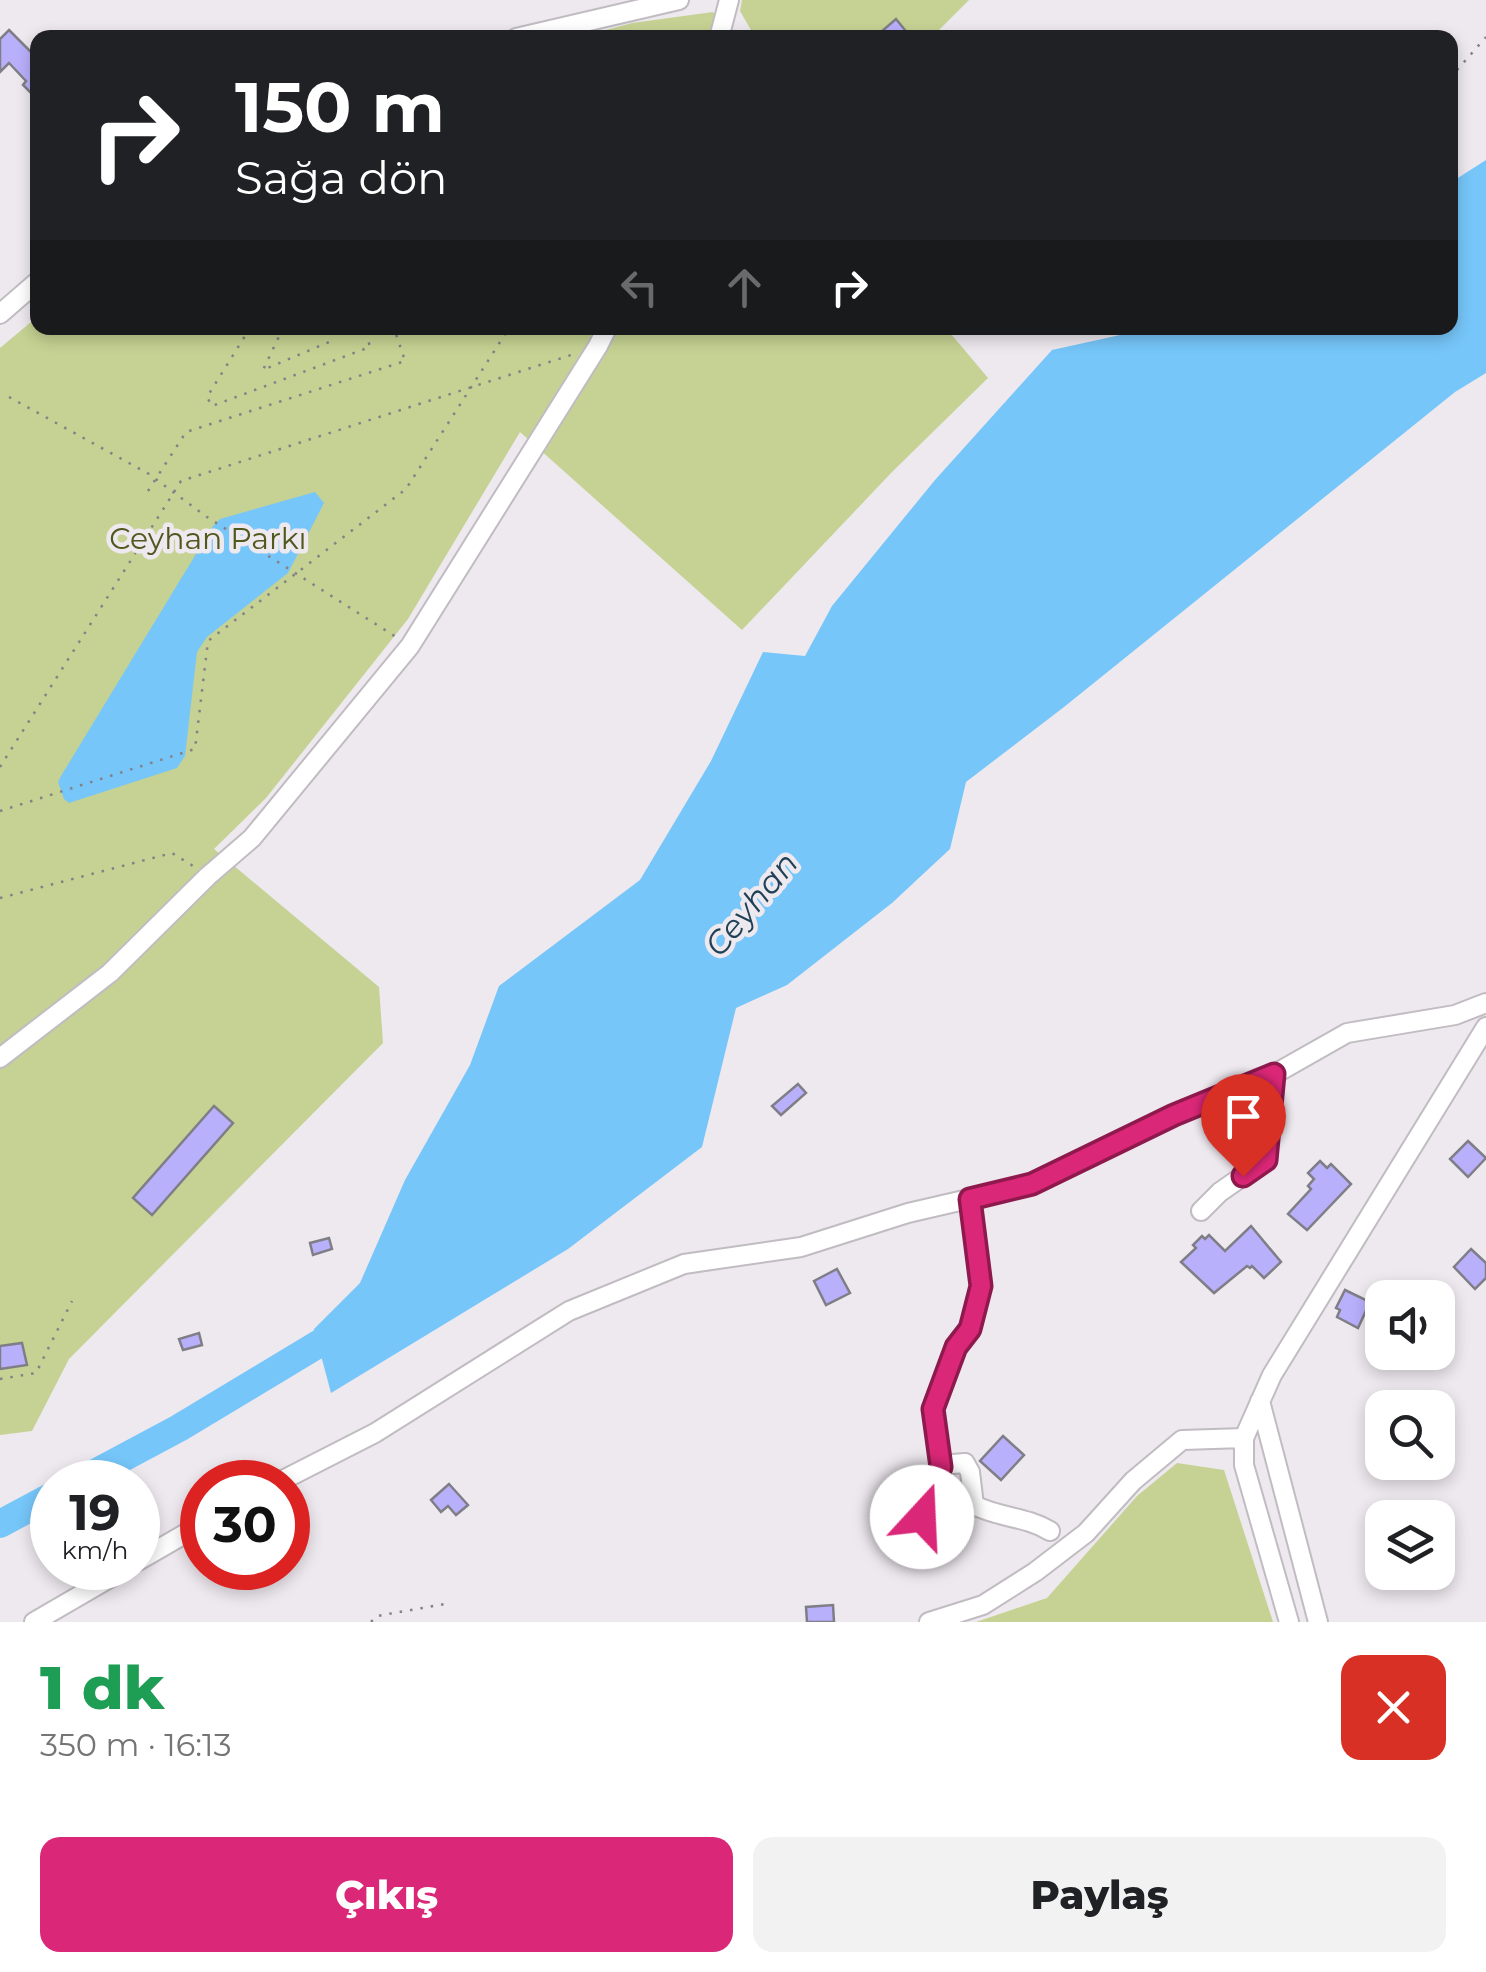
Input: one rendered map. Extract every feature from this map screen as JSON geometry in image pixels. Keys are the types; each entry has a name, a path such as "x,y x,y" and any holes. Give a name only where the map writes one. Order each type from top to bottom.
{"street":[{"path":"550,30 679,0"},
{"path":"721,30 729,0"},
{"path":"0,314 30,288"},
{"path":"0,1058 110,974 252,838 410,646 604,335"},
{"path":"310,1466 376,1433 569,1311 684,1264 802,1247 908,1213 1032,1184 1174,1115 1274,1074 1347,1034 1455,1015 1486,1003"},
{"path":"1289,1622 1244,1465 1244,1438 1272,1375 1486,1027"},
{"path":"1201,1211 1220,1192 1266,1160 1274,1074"},
{"path":"922,1517 940,1465 933,1409 956,1347 970,1329 981,1286 970,1199"},
{"path":"1260,1402 1318,1622"},
{"path":"929,1622 984,1605 1035,1572 1086,1533 1133,1482 1182,1440 1244,1438"},
{"path":"940,1465 965,1463 970,1472 974,1505 991,1514 1033,1521 1050,1531"},
{"path":"34,1622 89,1590"}],"path":[{"path":"1458,69 1486,36"},
{"path":"246,335 208,397 212,406 370,347 367,335"},
{"path":"279,335 263,370 329,342"},
{"path":"148,491 186,432 405,361 396,335"},
{"path":"0,811 195,749 208,642 406,489 504,335"},
{"path":"0,767 180,481 598,346"},
{"path":"9,397 156,480 410,646"},
{"path":"0,898 172,852 208,876"},
{"path":"0,1379 36,1373 72,1301"},
{"path":"371,1622 378,1616 445,1604"}],"green space":[{"path":"742,0 969,0 939,30 751,30 740,11"},
{"path":"713,12 725,30 606,30"},
{"name":"Ceyhan Parkı","path":"30,323 30,335 952,335 988,378 892,472 742,630 520,432 408,619 266,798 214,849 379,987 383,1043 69,1359 32,1431 0,1435 0,348"},
{"path":"1177,1463 1224,1470 1273,1622 976,1622 1047,1598 1137,1496"}],"water":[{"path":"1486,160 1486,373 1455,392 966,782 950,849 892,903 787,985 736,1008 702,1147 568,1249 331,1393 314,1329 360,1283 405,1180 470,1065 499,986 640,880 711,761 763,652 805,656 832,606 935,480 1052,350 1120,335 1458,335 1458,178"},
{"path":"315,492 324,503 288,573 207,637 197,652 185,756 177,768 69,803 64,799 58,782 61,776 213,526 220,519"}],"building":[{"path":"896,19 905,30 883,30"},
{"path":"9,30 30,51 30,92 23,85 26,81 9,63 0,72 0,39"},
{"path":"798,1084 806,1093 781,1115 772,1106"},
{"path":"214,1106 233,1123 152,1215 133,1198"},
{"path":"1468,1141 1486,1158 1468,1177 1450,1159"},
{"path":"1320,1161 1327,1168 1331,1164 1351,1184 1307,1230 1288,1214 1311,1189 1308,1186 1314,1179 1308,1173"},
{"path":"1251,1226 1281,1262 1264,1278 1247,1266 1214,1293 1181,1262 1202,1236 1205,1239 1209,1235 1225,1251"},
{"path":"329,1238 332,1249 313,1255 310,1243"},
{"path":"1471,1249 1486,1263 1486,1278 1475,1289 1454,1267"},
{"path":"837,1269 850,1293 826,1305 814,1281"},
{"path":"1345,1290 1365,1300 1365,1313 1358,1328 1337,1317 1340,1310 1336,1308"},
{"path":"199,1333 202,1345 183,1350 179,1339"},
{"path":"22,1343 27,1365 0,1369 0,1346"},
{"path":"1003,1436 1024,1455 1001,1480 980,1461"},
{"path":"449,1484 468,1505 456,1515 448,1506 441,1512 431,1500"},
{"path":"905,1487 917,1494 904,1525 888,1516"},
{"path":"833,1605 834,1622 807,1622 806,1607"}],"waterway":[{"name":"Ceyhan","path":"119,1460 350,1325"},
{"name":"Ceyhan","path":"0,1524 30,1508"}],"route":[{"path":"922,1517 941,1467 933,1409 956,1347 970,1329 981,1286 970,1199 1032,1184 1174,1115 1274,1074 1266,1160 1243,1176"}]}
